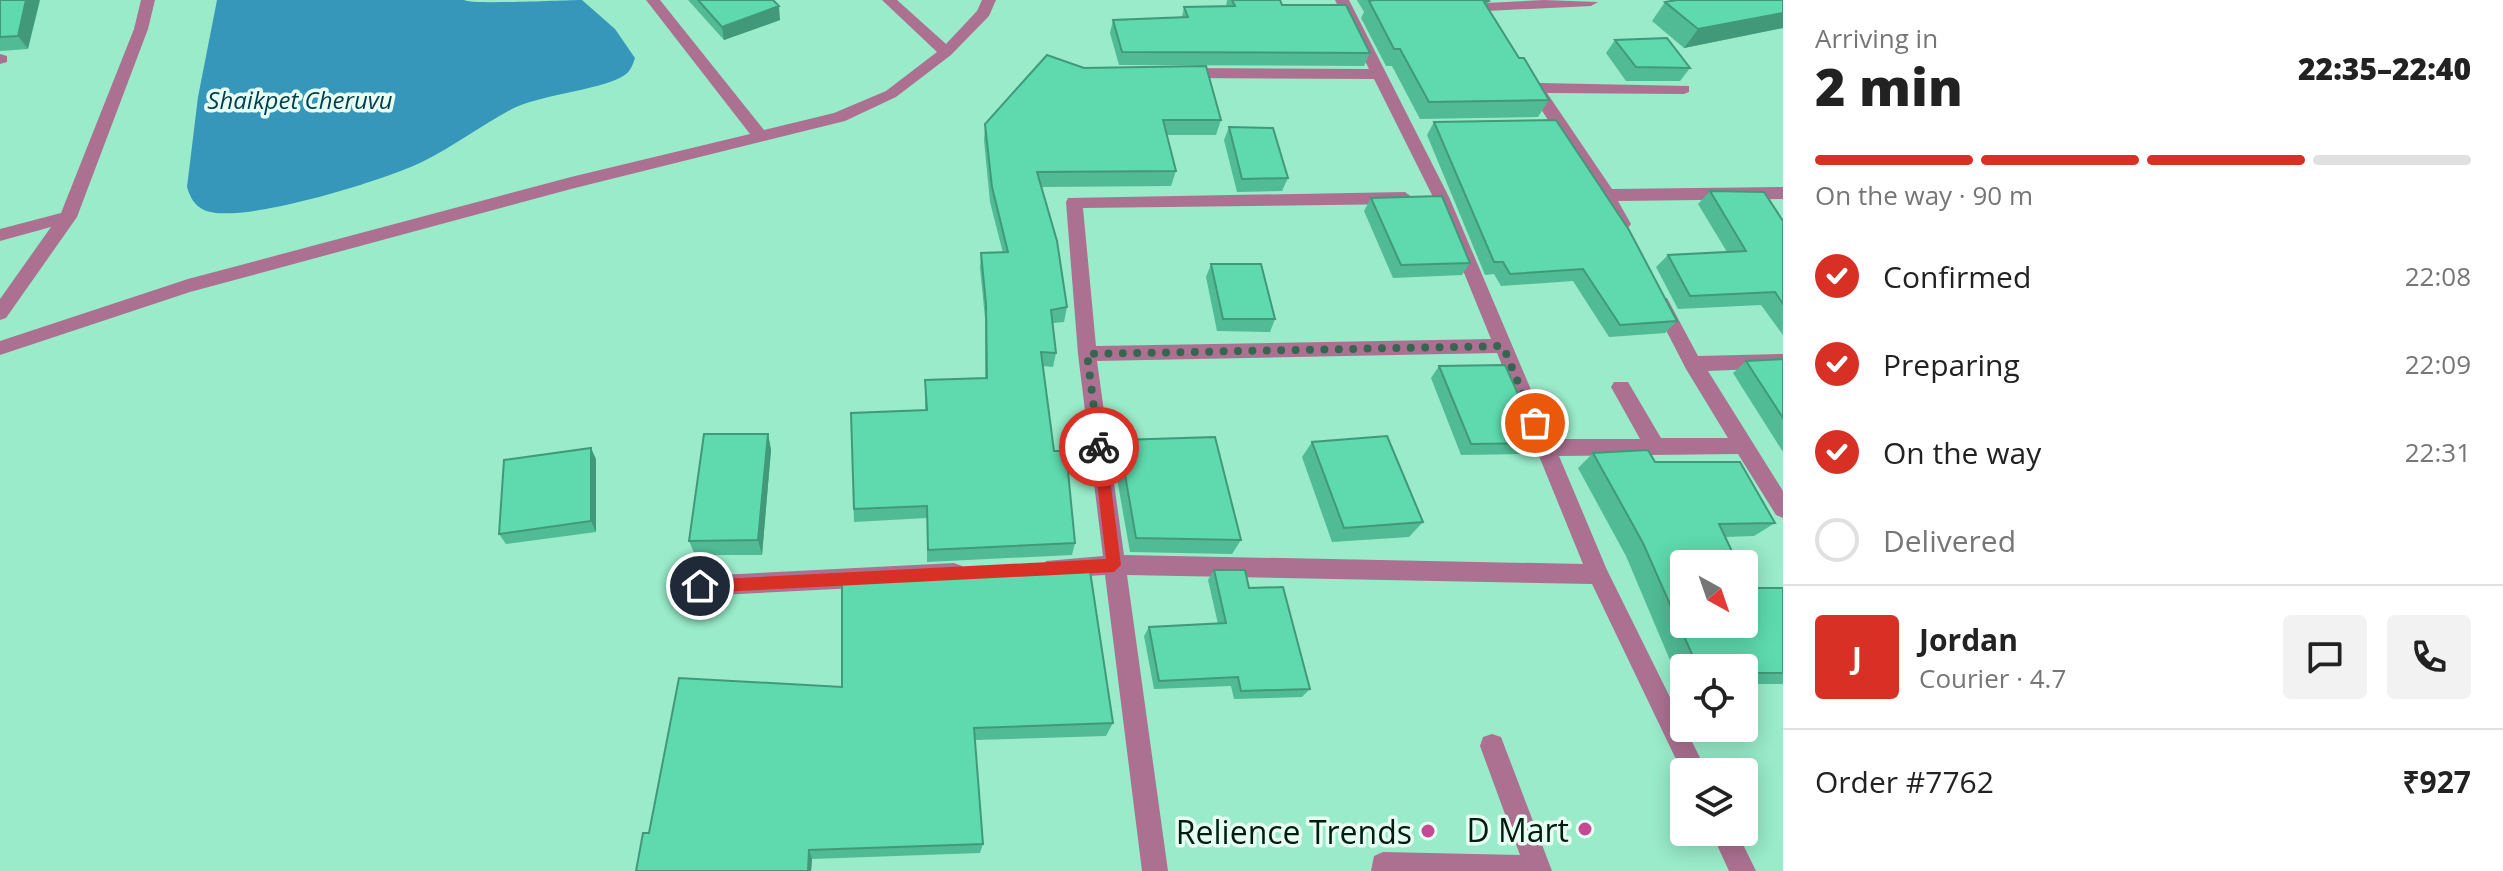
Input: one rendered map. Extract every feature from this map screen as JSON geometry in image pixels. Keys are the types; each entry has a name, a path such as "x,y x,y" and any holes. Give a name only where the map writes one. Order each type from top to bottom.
{"street":[{"path":"0,313 68,217 141,29 148,0"},
{"path":"653,0 761,137"},
{"path":"889,0 946,52"},
{"path":"0,348 188,286 571,183 839,117 891,94 946,52 984,13 989,0"},
{"path":"1342,0 1380,74 1415,127 1441,197 1598,574 1688,758"},
{"path":"1488,9 1591,2"},
{"path":"1156,73 1380,74"},
{"path":"1628,237 1607,195 1553,126 1531,81 1684,89"},
{"path":"1607,195 1783,193"},
{"path":"1155,871 1087,354 1074,202 1441,197"},
{"path":"0,235 68,217"},
{"path":"1650,280 1693,364 1783,509"},
{"path":"1087,354 1503,346"},
{"path":"1693,364 1783,361"},
{"path":"1621,387 1655,447"},
{"path":"1545,448 1743,446"},
{"path":"1034,569 1114,565 1598,574"},
{"path":"700,586 971,572"},
{"path":"1384,871 1383,865 1538,870 1492,746"},
{"path":"1731,846 1743,871"}],"water":[{"name":"Shaikpet Cheruvu","path":"217,0 582,0 615,29 635,58 629,71 617,79 516,107 434,156 403,170 279,207 222,213 201,208 187,187 198,97"}],"building":[{"path":"0,0 26,0 18,36 0,37"},
{"path":"698,0 773,0 779,6 722,27"},
{"path":"1232,0 1280,0 1282,5 1346,5 1370,53 1122,52 1113,20 1188,17 1184,7 1235,6"},
{"path":"1488,0 1484,2 1549,100 1429,102 1400,49 1394,49 1369,1"},
{"path":"1783,0 1783,13 1698,29 1665,2"},
{"path":"1667,38 1690,68 1636,67 1615,40"},
{"path":"1047,55 1084,68 1206,66 1221,120 1163,120 1176,171 1037,172 1057,241 1067,307 1051,310 1056,353 1041,352 1054,451 1066,451 1075,543 928,550 927,506 854,509 851,413 927,410 925,380 987,378 986,304 981,253 1008,252 992,187 985,124"},
{"path":"1556,120 1629,230 1677,321 1620,325 1583,269 1510,274 1503,262 1494,262 1434,122"},
{"path":"1229,127 1273,128 1288,178 1242,179"},
{"path":"1710,191 1764,192 1783,221 1783,304 1775,292 1690,296 1668,255 1746,251"},
{"path":"1442,196 1470,263 1401,265 1371,198"},
{"path":"1211,264 1261,264 1275,319 1223,319"},
{"path":"1783,359 1783,418 1746,361"},
{"path":"1505,365 1540,443 1471,444 1439,366"},
{"path":"704,434 768,434 758,540 689,541"},
{"path":"1387,436 1423,522 1344,528 1312,442"},
{"path":"1215,437 1241,540 1136,538 1119,440"},
{"path":"591,448 591,521 499,534 504,460"},
{"path":"1648,450 1655,462 1740,462 1775,523 1719,524 1731,550 1670,550 1670,604 1643,543 1593,453"},
{"path":"1080,563 1080,571 1090,571 1113,723 974,728 983,844 809,850 808,871 636,871 643,833 649,833 679,678 842,687 842,578 929,576 929,571"},
{"path":"1214,570 1245,570 1249,588 1283,587 1310,689 1241,691 1238,677 1159,681 1149,627 1226,623"},
{"path":"1758,588 1783,588 1783,673 1758,673 1758,654 1692,654 1685,638 1758,638"}],"way so far":[{"path":"1099,447 1087,354 1503,346 1535,423"}],"place":[{"name":"D Mart","path":"1585,829"},
{"name":"Relience Trends","path":"1428,831"}],"route":[{"path":"700,586 1114,565 1099,447"}]}
